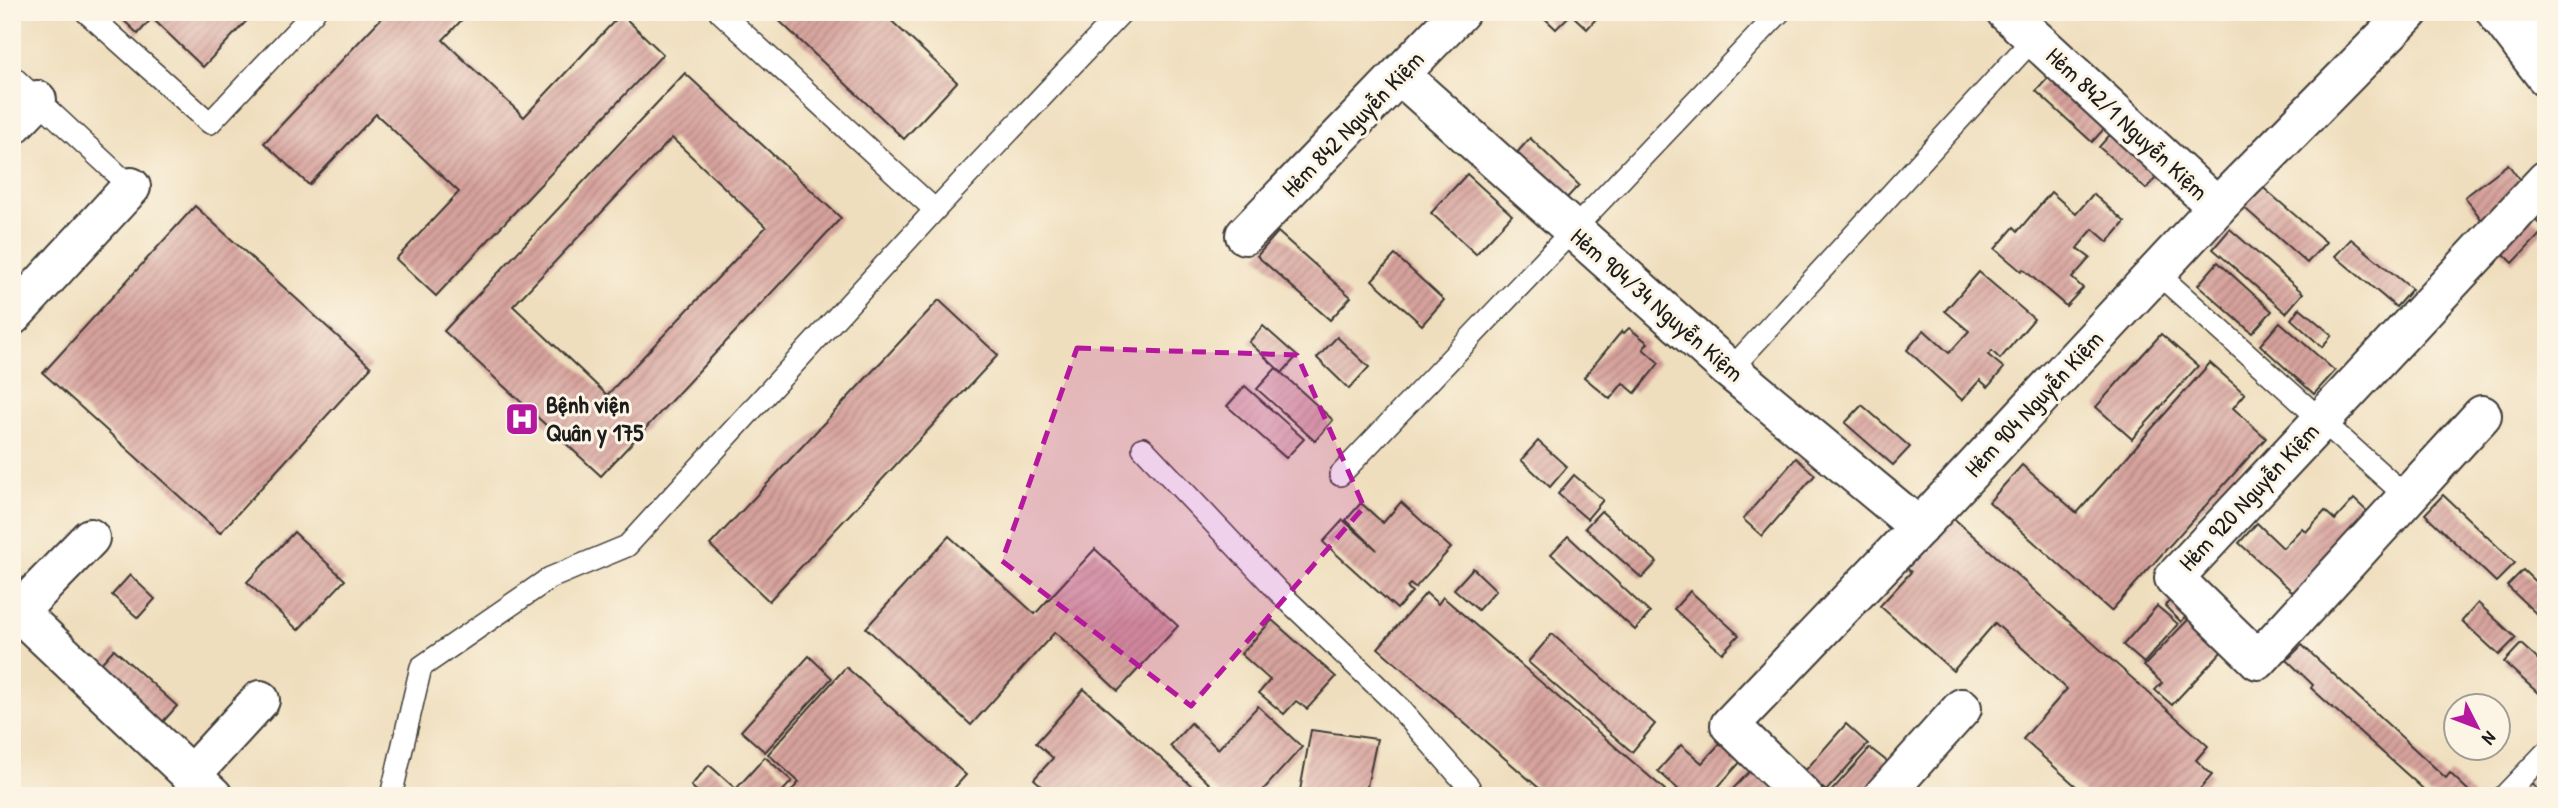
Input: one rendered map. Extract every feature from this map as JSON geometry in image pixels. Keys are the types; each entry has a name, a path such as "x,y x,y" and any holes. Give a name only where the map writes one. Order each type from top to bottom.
{"street":[{"name":"Hẻm 842 Nguyễn Kiệm","path":"1245,235 1460,12"},
{"name":"Hẻm 842/1 Nguyễn Kiệm","path":"2006,12 2217,207"},
{"name":"Hẻm 904 Nguyễn Kiệm","path":"1803,796 1730,726 2217,207 2409,12"},
{"path":"2496,12 2538,35 2546,77"},
{"name":"Hẻm 904/34 Nguyễn Kiệm","path":"1400,75 1730,370 1919,527"},
{"name":"Hẻm 920 Nguyễn Kiệm","path":"2482,415 2258,660 2174,578 2546,180"},
{"path":"12,316 131,187"},
{"path":"90,538 15,609 202,785 260,700"},
{"path":"1883,796 1962,708"}],"lane":[{"path":"86,12 210,123 314,12"},
{"path":"720,12 935,210"},
{"path":"391,796 421,667 550,578 627,546 935,210 1122,12"},
{"path":"1340,475 1780,12"},
{"path":"1730,370 2034,38"},
{"path":"21,101 131,187"},
{"path":"2156,272 2407,497"},
{"path":"1143,448 1278,591 1397,705 1469,787 1462,796"},
{"path":"2504,796 2546,752"}],"highlighted area":[{"path":"1077,348 1297,355 1364,507 1191,706 1002,561"}],"building":[{"path":"115,12 255,12 203,67 152,18 138,34"},
{"path":"387,12 469,12 443,40 524,117 621,14 663,54 436,296 396,259 459,192 376,114 309,185 264,143"},
{"path":"770,12 882,12 957,82 904,139"},
{"path":"1538,12 1602,12 1587,29 1571,14 1556,29"},
{"path":"2059,66 2114,118 2092,142 2036,91"},
{"path":"685,73 841,218 601,476 444,331","holes":["672,138 766,227 607,395 513,306"]},
{"path":"2116,128 2163,170 2146,189 2099,147"},
{"path":"1530,138 1579,185 1563,202 1515,155"},
{"path":"2508,164 2527,190 2484,223 2465,197"},
{"path":"1467,174 1512,215 1476,254 1431,213"},
{"path":"2259,184 2326,242 2307,263 2240,204"},
{"path":"2051,192 2076,214 2093,194 2125,222 2108,242 2093,229 2077,248 2090,258 2072,278 2083,288 2066,306 1995,249 2014,227 2018,231"},
{"path":"195,206 371,367 220,533 43,373"},
{"path":"2524,210 2545,229 2513,263 2493,243"},
{"path":"2230,229 2303,293 2286,313 2213,249"},
{"path":"1278,232 1351,297 1330,320 1257,256"},
{"path":"2351,239 2412,289 2396,307 2335,256"},
{"path":"1395,255 1444,300 1422,325 1372,280"},
{"path":"2218,262 2272,311 2252,333 2198,285"},
{"path":"1979,272 2034,319 2000,359 1992,351 1988,355 2004,368 1988,387 1980,380 1962,400 1907,350 1924,330 1949,353 1969,331 1945,311"},
{"path":"939,300 998,355 769,601 710,545"},
{"path":"2300,308 2332,335 2322,347 2291,319"},
{"path":"2280,322 2335,371 2314,394 2260,345"},
{"path":"1263,326 1297,356 1282,373 1249,342"},
{"path":"1629,328 1648,343 1643,349 1659,363 1635,393 1623,383 1610,399 1584,377 1622,331 1624,333"},
{"path":"2161,334 2198,366 2132,439 2096,407"},
{"path":"1337,337 1369,367 1349,389 1317,358"},
{"path":"2210,363 2245,394 2233,408 2266,438 2111,611 1989,502 2022,465 2077,513"},
{"path":"1276,368 1333,420 1315,441 1257,389"},
{"path":"1245,386 1304,439 1286,458 1227,406"},
{"path":"1862,405 1910,447 1893,465 1845,423"},
{"path":"1538,441 1567,467 1550,487 1521,460"},
{"path":"1796,458 1815,475 1762,536 1743,519"},
{"path":"1574,475 1603,500 1587,519 1558,494"},
{"path":"2443,495 2515,563 2496,582 2425,514"},
{"path":"2354,499 2371,515 2305,603 2239,543 2257,523 2283,548 2302,528 2306,532 2325,511 2335,520"},
{"path":"1401,502 1451,548 1415,588 1410,584 1407,587 1412,592 1397,609 1323,542 1343,520 1377,550 1346,520 1361,503 1383,523"},
{"path":"1940,506 2208,746 2196,760 2212,775 2194,796 2118,796 2113,791 2108,796 2087,796 2023,739 2067,689 1995,623 1953,671 1880,606 1911,572 1895,557"},
{"path":"1601,511 1657,562 1642,578 1585,528"},
{"path":"294,532 345,580 298,630 247,582"},
{"path":"949,536 1035,614 1095,549 1178,626 1118,691 1055,632 971,725 866,628"},
{"path":"1568,536 1650,613 1635,630 1551,554"},
{"path":"1473,568 1496,590 1478,610 1454,589"},
{"path":"2523,570 2546,592 2546,623 2507,586"},
{"path":"130,575 155,599 138,618 112,595"},
{"path":"2180,589 2196,605 2181,622 2165,606"},
{"path":"1690,591 1739,635 1722,653 1674,609"},
{"path":"1426,593 1438,604 1443,597 1665,790 1661,796 1548,796 1378,648"},
{"path":"2478,603 2516,638 2499,655 2462,621"},
{"path":"2157,606 2178,624 2144,663 2123,645"},
{"path":"2201,606 2224,649 2172,705 2155,690 2162,683 2144,666"},
{"path":"1272,620 1336,677 1307,709 1296,701 1284,714 1259,693 1270,680 1241,654"},
{"path":"1552,634 1655,724 1632,752 1528,662"},
{"path":"2521,644 2546,667 2546,685 2538,693 2504,662"},
{"path":"2302,645 2446,778 2450,773 2474,796 2431,796 2311,688 2313,685 2287,660"},
{"path":"114,649 177,706 160,725 97,668"},
{"path":"809,656 832,678 765,752 741,731"},
{"path":"846,667 966,775 947,796 787,796 799,782 768,754"},
{"path":"1084,689 1203,796 1053,796 1034,779 1053,758 1036,743"},
{"path":"1258,706 1302,747 1263,790 1269,796 1222,796 1170,746 1191,723 1218,749"},
{"path":"1846,724 1868,744 1826,791 1804,772"},
{"path":"1311,730 1377,739 1365,796 1299,796"},
{"path":"1723,740 1743,759 1710,796 1672,796 1678,789 1658,771 1681,745 1702,763"},
{"path":"1870,748 1889,763 1860,796 1827,796"},
{"path":"765,757 792,781 778,796 702,796 691,786 709,765 736,789"},
{"path":"1752,769 1780,796 1726,796"},
{"path":"2527,780 2545,796 2524,796 2518,790"}],"place":[{"name":"Bệnh viện Quân y 175","path":"522,419"}]}
